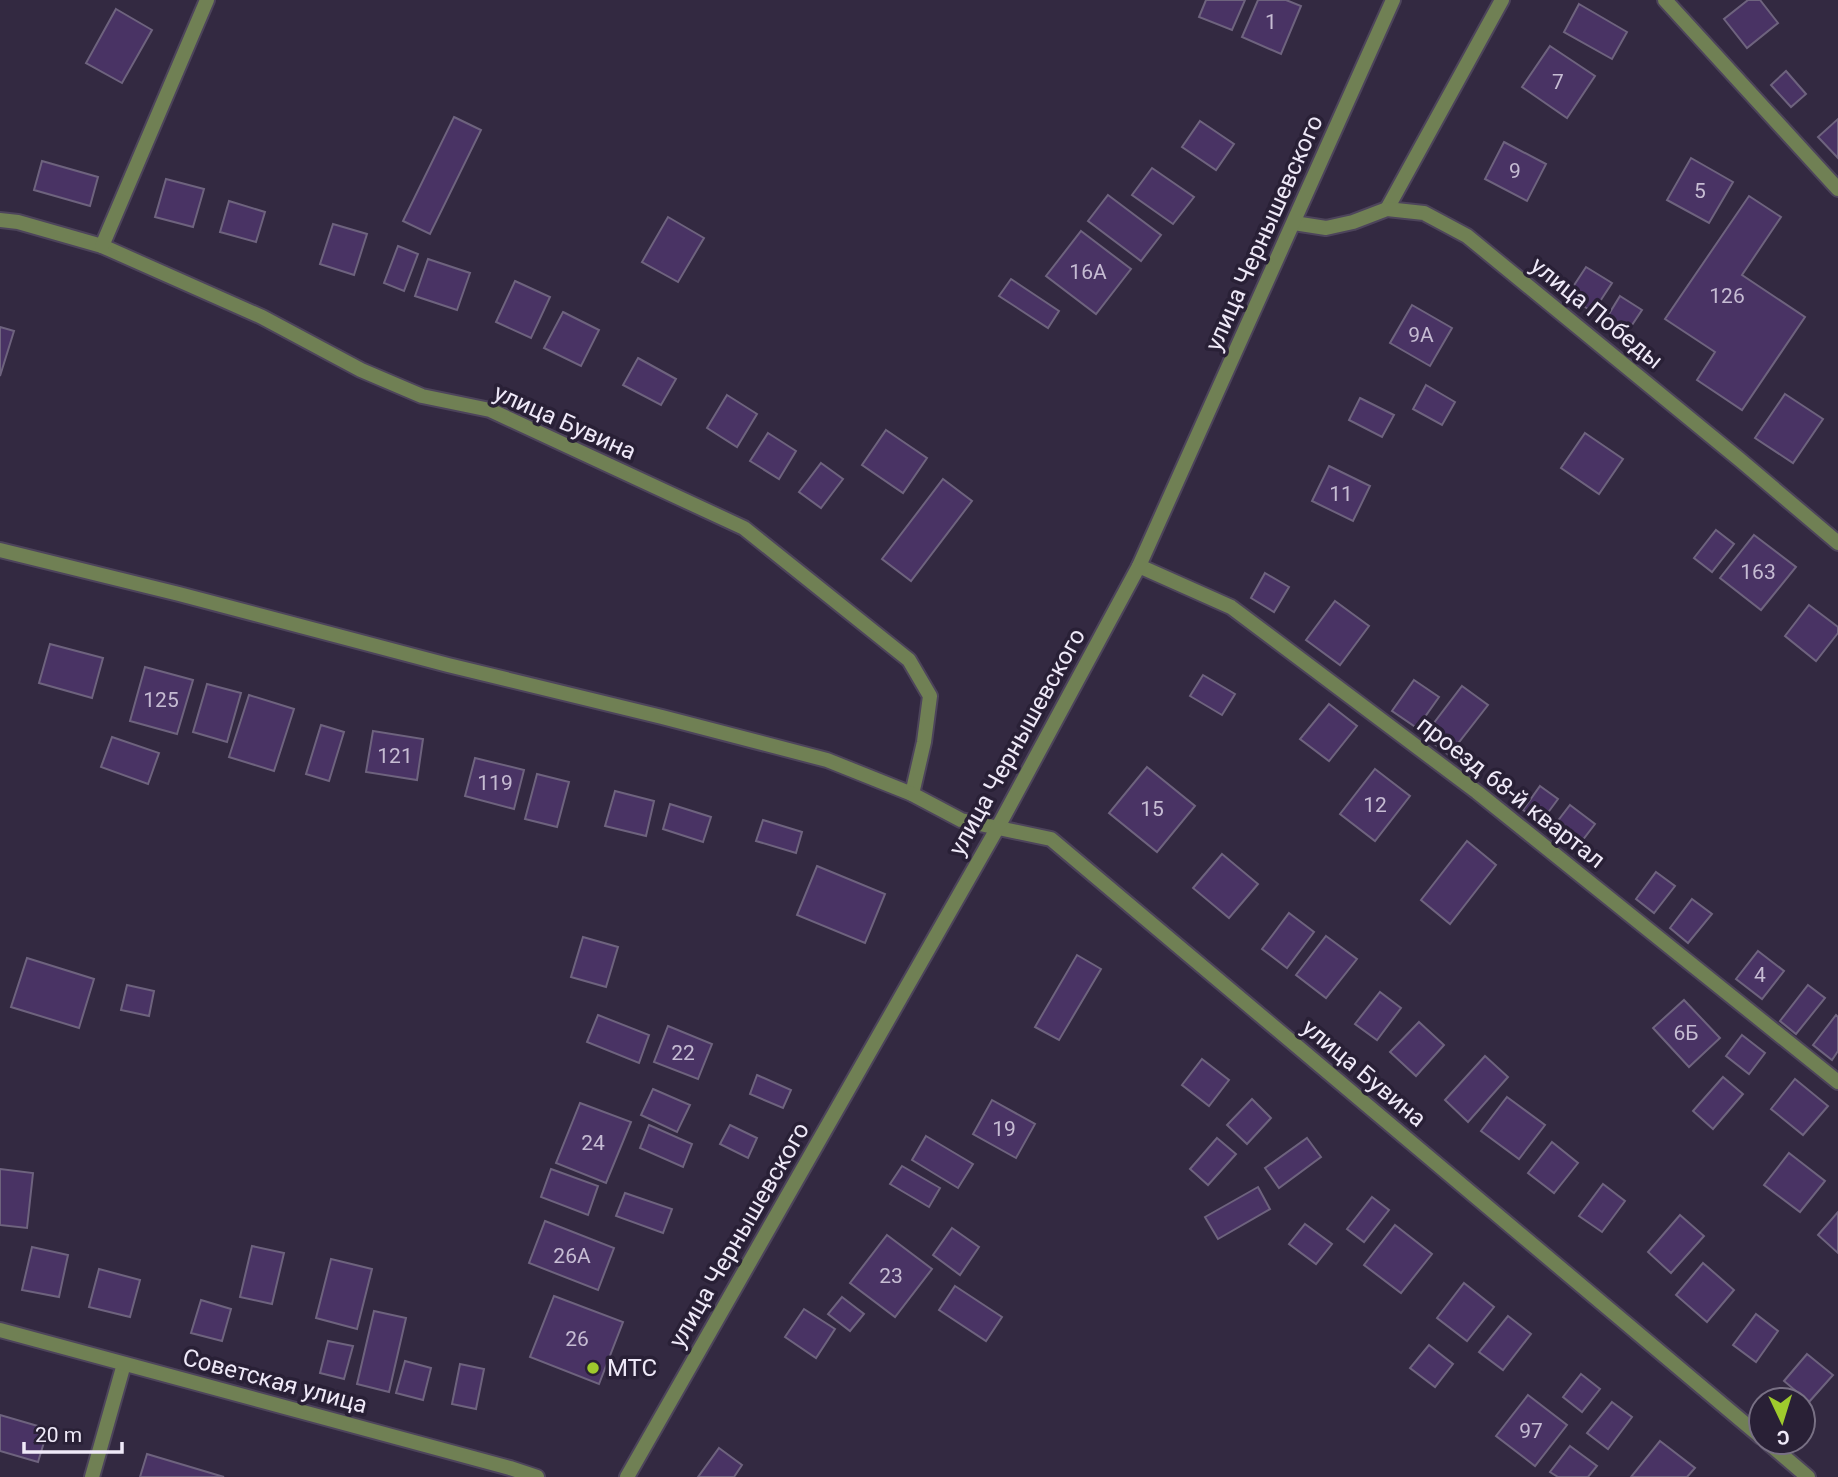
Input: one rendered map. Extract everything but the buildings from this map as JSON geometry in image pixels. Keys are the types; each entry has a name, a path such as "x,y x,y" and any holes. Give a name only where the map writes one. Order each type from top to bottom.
{"street":[{"path":"102,246 207,0"},
{"name":"улица Чернышевского","path":"626,1477 998,827 1139,566 1393,0"},
{"path":"1387,209 1502,0"},
{"path":"1665,0 1838,189"},
{"name":"улица Победы","path":"1294,223 1326,228 1353,222 1387,209 1424,213 1467,236 1838,543"},
{"name":"улица Бувина","path":"0,220 18,222 102,246 262,317 361,370 422,396 490,410 744,528 909,660 930,696 924,742 912,794"},
{"name":"улица Бувина","path":"0,550 448,665 662,716 814,757 912,794 961,820 1051,839 1747,1425"},
{"name":"проезд 68-й квартал","path":"1139,566 1231,607 1477,792 1838,1082"},
{"name":"Советская улица","path":"0,1330 537,1477"},
{"path":"92,1477 124,1364"},
{"path":"1783,1456 1808,1477"}],"place":[{"name":"МТС","path":"593,1368"}]}
